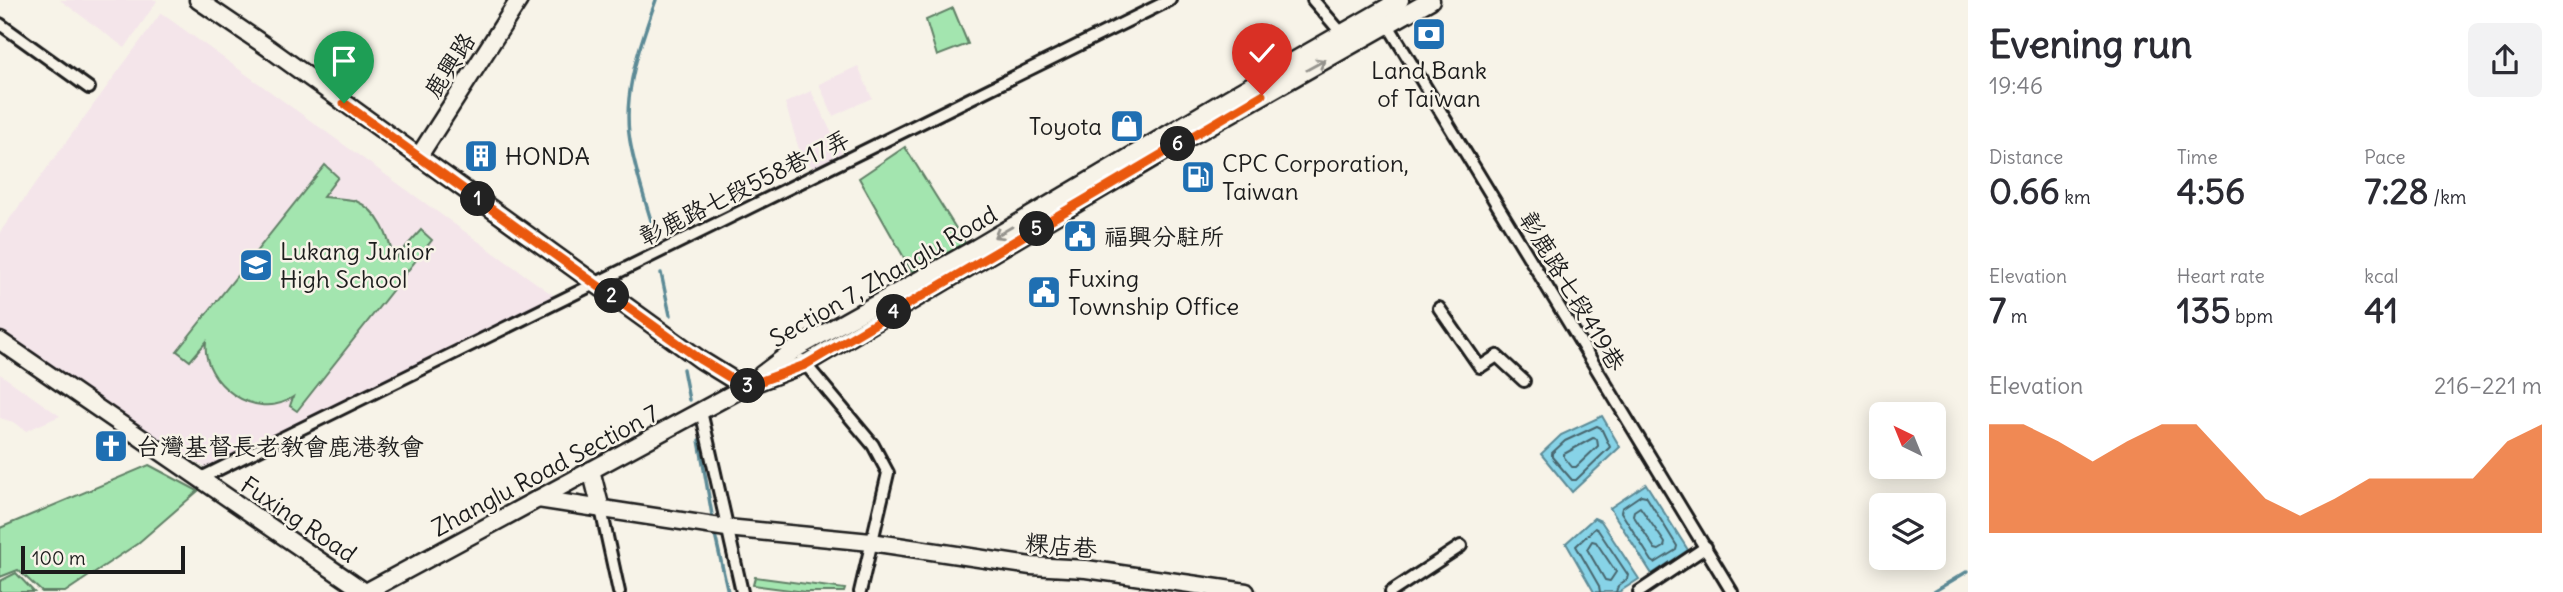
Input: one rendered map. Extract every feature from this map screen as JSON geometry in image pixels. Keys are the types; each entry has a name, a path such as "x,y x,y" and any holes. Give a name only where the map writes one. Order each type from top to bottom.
{"main road":[{"path":"198,0 701,360 745,387"},
{"name":"鹿興路","path":"419,156 520,0"},
{"name":"Section 7, Zhanglu Road","path":"1383,18 1400,0"},
{"name":"Section 7, Zhanglu Road","path":"745,387 794,350 1062,198 1383,18 1431,0"},
{"name":"Section 7, Zhanglu Road","path":"745,387 805,365 1179,143 1347,39"},
{"name":"Fuxing Road","path":"1,345 366,592"},
{"name":"Zhanglu Road Section 7","path":"366,592 745,387"},
{"path":"591,470 601,509"},
{"name":"粿店巷","path":"538,499 727,528 871,542 1031,566 1086,569 1246,592"}],"street":[{"name":"彰鹿路七段558巷17弄","path":"199,479 1170,0"},
{"path":"1313,0 1347,39"},
{"name":"彰鹿路七段419巷","path":"1383,18 1732,592"},
{"path":"0,24 89,88"},
{"path":"1438,308 1480,367 1497,356 1524,381"},
{"path":"794,350 881,457 888,473 860,592"},
{"path":"701,411 742,592"},
{"path":"601,509 619,592"},
{"path":"1391,592 1461,546"},
{"path":"1639,592 1706,547"}],"shaded area":[{"path":"60,0 156,0 157,1 125,48"},
{"name":"Lukang Junior High School","path":"161,13 557,298 206,468 0,334 0,232"},
{"path":"858,66 872,98 833,116 819,84"},
{"path":"811,91 843,156 815,169 801,156 785,103"},
{"path":"0,374 60,416 26,431 13,422 0,418"}],"green space":[{"path":"953,8 968,44 937,56 926,20"},
{"path":"905,147 967,246 915,277 859,178"},
{"path":"325,165 338,177 323,197 356,201 371,211 386,234 394,260 421,230 432,240 297,411 290,406 293,397 278,404 248,402 234,395 212,372 206,342 190,361 177,351"},
{"path":"149,465 198,491 137,544 65,592 42,592 18,570 0,577 0,528"},
{"path":"16,573 34,592 0,592 0,581"},
{"path":"755,577 845,589 844,592 805,592 753,585"}],"water":[{"path":"1602,416 1620,447 1572,492 1541,454 1561,435"},
{"path":"1646,484 1688,550 1652,574 1610,508"},
{"path":"1594,518 1601,521 1639,579 1619,592 1594,592 1566,543"}],"waterway":[{"path":"656,0 634,69 628,123 636,167 658,245"},
{"path":"661,273 670,315"},
{"path":"683,369 689,400"},
{"path":"699,440 712,515"},
{"path":"715,535 728,592"},
{"path":"1933,592 1968,571"}],"place":[{"name":"Land Bank of Taiwan","path":"1429,34"},
{"name":"Toyota","path":"1127,126"},
{"name":"HONDA","path":"481,156"},
{"name":"CPC Corporation, Taiwan","path":"1198,177"},
{"name":"福興分駐所","path":"1080,236"},
{"name":"Lukang Junior High School","path":"256,265"},
{"name":"Fuxing Township Office","path":"1044,292"},
{"name":"台灣基督長老教會鹿港教會","path":"111,446"}],"route":[{"path":"344,103 701,360 745,387 805,365 1262,95"}]}
